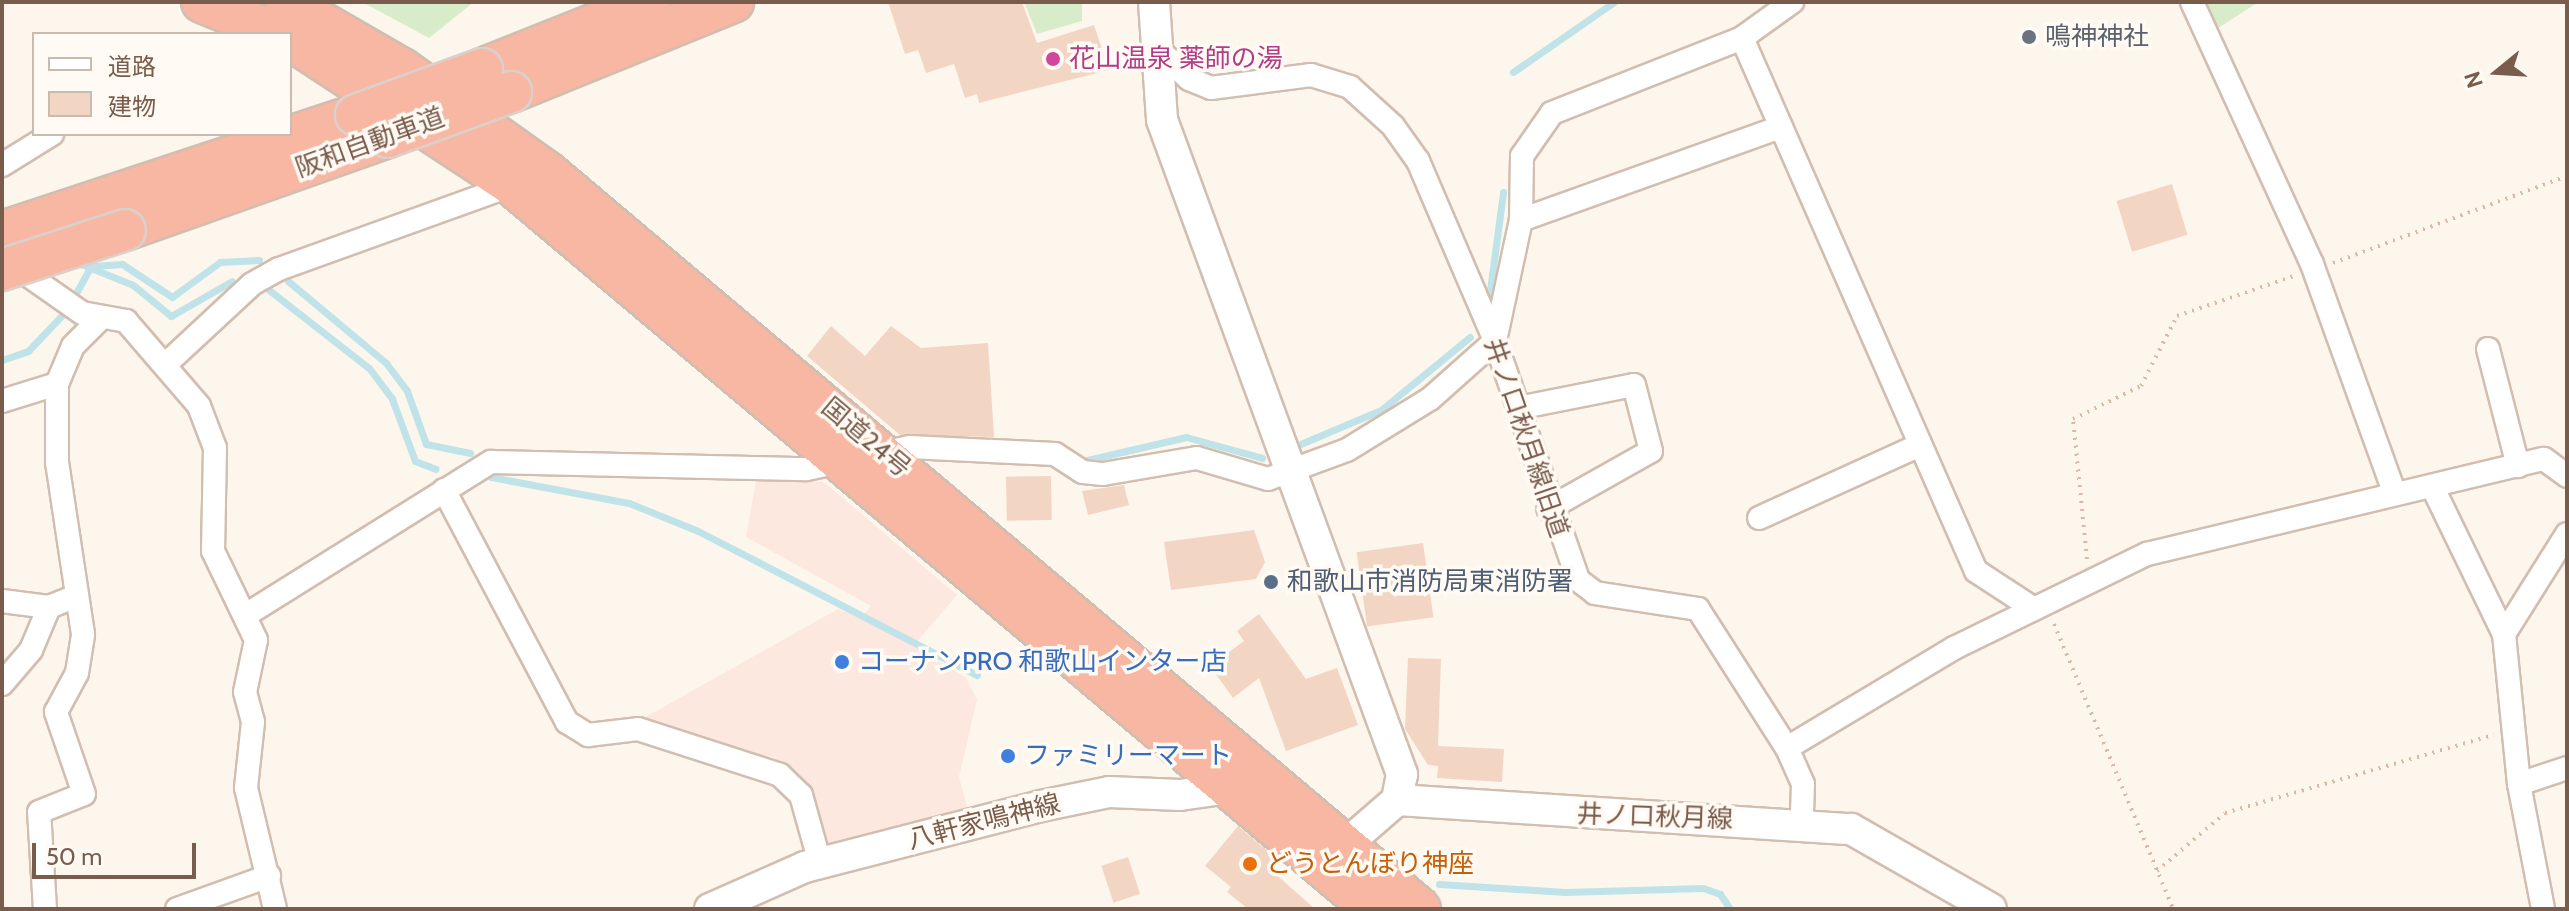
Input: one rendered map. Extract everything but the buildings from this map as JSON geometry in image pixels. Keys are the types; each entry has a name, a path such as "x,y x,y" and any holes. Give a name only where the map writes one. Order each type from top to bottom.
{"highway":[{"name":"国道24号","path":"202,2 288,23 402,69 530,179 847,463 1249,781"},
{"name":"阪和自動車道","path":"497,80 650,2"},
{"name":"阪和自動車道","path":"2,270 113,216 497,80 733,2"},
{"name":"国道24号","path":"530,179 887,455 1249,781 1335,854 1420,909"},
{"name":"阪和自動車道","path":"2,232 113,216"},
{"name":"国道24号","path":"1335,854 1373,909"}],"main road":[{"path":"1154,2 1152,43 1162,120 1288,472 1402,774 1397,800 1335,854"},
{"name":"八軒家鳴神線","path":"715,908 820,863 1109,792 1249,781"},
{"name":"井ノ口秋月線","path":"1397,800 1802,822 1851,829 1991,909"}],"street":[{"path":"249,613 491,462 807,469 887,455 910,447 1055,454 1083,472 1103,474 1197,458 1252,476 1288,472 1391,425 1495,341 1521,220 1522,156 1552,113 1742,38 1792,2"},
{"path":"2192,2 2314,269 2394,492"},
{"path":"1742,38 1976,571 2034,609"},
{"name":"井ノ口秋月線旧道","path":"1152,43 1189,79 1211,88 1311,75 1368,100 1418,161 1495,341 1548,509 1578,580 1595,593 1698,609 1787,748 1803,784 1802,822"},
{"path":"1521,220 1781,127"},
{"path":"2,165 49,136"},
{"path":"166,364 252,284 279,269 530,179"},
{"path":"2,256 47,293 91,316 126,321 199,406 215,448 213,551 249,613 256,640 245,692 253,722 246,788 275,909"},
{"path":"45,909 39,812 84,794 56,712 77,673 83,634 74,597 57,463 57,384 73,346 91,316"},
{"path":"2488,349 2518,466"},
{"path":"2,401 57,384"},
{"path":"1518,408 1634,385 1651,451 1548,509"},
{"path":"1759,518 1920,445"},
{"path":"1787,748 2034,609 2147,554 2394,492 2433,488 2544,459 2567,476"},
{"path":"2433,488 2504,634 2511,730 2543,909"},
{"path":"444,490 567,722 588,735 638,729 780,775 801,795 820,863"},
{"path":"2504,634 2567,534"},
{"path":"2,601 49,607 74,597"},
{"path":"2,684 31,650 49,607"},
{"path":"2519,784 2567,768"},
{"path":"177,909 269,876"}],"path":[{"path":"2089,582 2073,419 2141,386 2177,316 2567,176"},
{"path":"2034,609 2051,617 2173,909"},
{"path":"2157,871 2225,813 2511,730"}],"shaded area":[{"name":"コーナンPRO 和歌山インター店","path":"756,481 824,482 957,595 914,645 966,678 977,700 959,777 969,813 827,853 807,784 776,758 633,724 838,609 861,618 871,606 746,537"}],"green space":[{"path":"362,2 474,2 429,38"},
{"path":"1024,2 1082,2 1082,21 1037,34"},
{"path":"2197,2 2257,2 2257,3 2212,32"}],"waterway":[{"path":"1513,72 1614,2"},
{"path":"1488,305 1503,192"},
{"path":"93,266 122,264 172,297 220,262 259,260"},
{"path":"76,262 133,285 171,316 232,281"},
{"path":"2,360 28,351 66,311 91,266"},
{"path":"288,281 386,363 407,391 426,444 470,453"},
{"path":"269,290 369,368 392,399 415,461 436,469"},
{"path":"1298,445 1381,410 1470,337"},
{"path":"1083,461 1186,437 1262,458"},
{"path":"491,477 629,503 698,531 977,675"},
{"path":"1439,884 1565,892 1703,888 1720,894 1730,909"}],"place":[{"name":"鳴神神社","path":"2029,37"},
{"name":"花山温泉 薬師の湯","path":"1053,59"},
{"name":"和歌山市消防局東消防署","path":"1271,582"},
{"name":"コーナンPRO 和歌山インター店","path":"842,662"},
{"name":"ファミリーマート","path":"1008,756"},
{"name":"どうとんぼり神座","path":"1250,864"}]}
